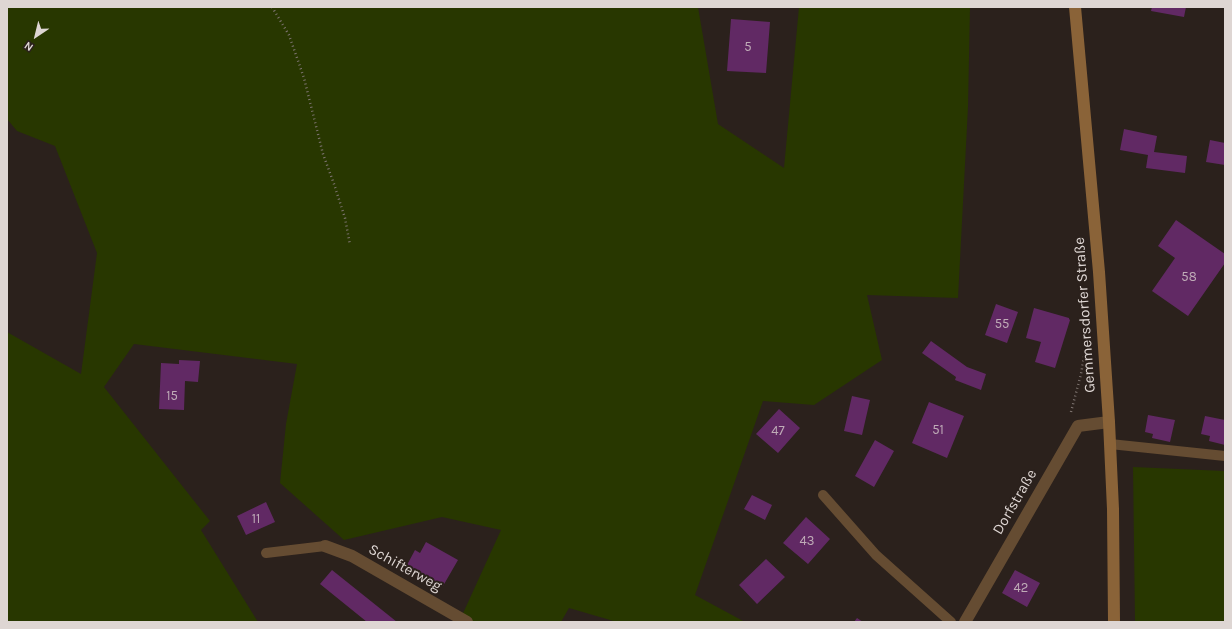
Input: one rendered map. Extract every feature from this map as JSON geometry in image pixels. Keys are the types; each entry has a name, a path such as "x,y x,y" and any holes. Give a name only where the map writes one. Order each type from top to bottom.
{"main road":[{"name":"Gemmersdorfer Straße","path":"1075,7 1103,329 1109,422 1113,509 1114,622"}],"street":[{"name":"Dorfstraße","path":"965,622 1078,426 1109,422"},
{"name":"Schifterweg","path":"324,546 352,556 467,622"}],"lane":[{"path":"1110,444 1225,456"},
{"path":"823,495 876,555 951,622"},
{"path":"266,553 324,546"}],"path":[{"path":"272,7 289,35 304,78 323,154 345,218 350,245"},
{"path":"1071,414 1081,374 1088,331 1103,329"}],"green space":[{"path":"7,7 698,7 718,124 784,168 799,7 970,7 968,107 958,298 867,295 882,360 814,405 763,401 695,595 745,622 617,622 569,608 561,622 459,622 501,530 442,517 344,540 280,483 286,424 297,364 134,344 104,387 210,521 201,530 258,622 7,622 7,332 81,374 97,253 55,146 17,131 7,119"},
{"path":"1133,467 1225,471 1225,622 1135,622"}],"building":[{"path":"1152,7 1186,7 1184,17 1151,11"},
{"path":"731,19 770,22 766,73 727,71"},
{"path":"1124,129 1157,136 1154,152 1187,156 1185,173 1146,168 1148,155 1120,150"},
{"path":"1210,140 1225,143 1225,165 1206,162"},
{"path":"1176,220 1225,254 1225,263 1188,316 1152,291 1175,258 1158,246"},
{"path":"996,304 1018,312 1007,343 985,335"},
{"path":"1034,308 1069,318 1070,320 1055,368 1035,362 1041,342 1026,338"},
{"path":"931,341 967,367 986,374 981,390 955,380 956,377 922,353"},
{"path":"179,360 200,361 198,382 185,381 184,410 159,409 161,363 179,364"},
{"path":"852,396 870,400 862,435 844,431"},
{"path":"929,402 964,416 947,458 912,443"},
{"path":"779,409 800,428 778,453 756,434"},
{"path":"1148,415 1175,420 1170,442 1152,438 1153,434 1145,432"},
{"path":"1205,416 1225,420 1225,445 1209,441 1210,436 1201,434"},
{"path":"875,440 894,451 874,487 855,476"},
{"path":"752,495 772,505 765,520 744,509"},
{"path":"266,502 275,522 246,535 237,516"},
{"path":"806,517 830,539 808,564 783,543"},
{"path":"426,542 458,560 443,586 435,581 434,584 421,577 422,574 407,565 415,550 420,553"},
{"path":"766,559 785,577 757,604 739,585"},
{"path":"332,570 397,622 367,622 320,584"},
{"path":"1015,570 1040,583 1027,607 1002,593"},
{"path":"857,618 863,622 854,622"}]}
